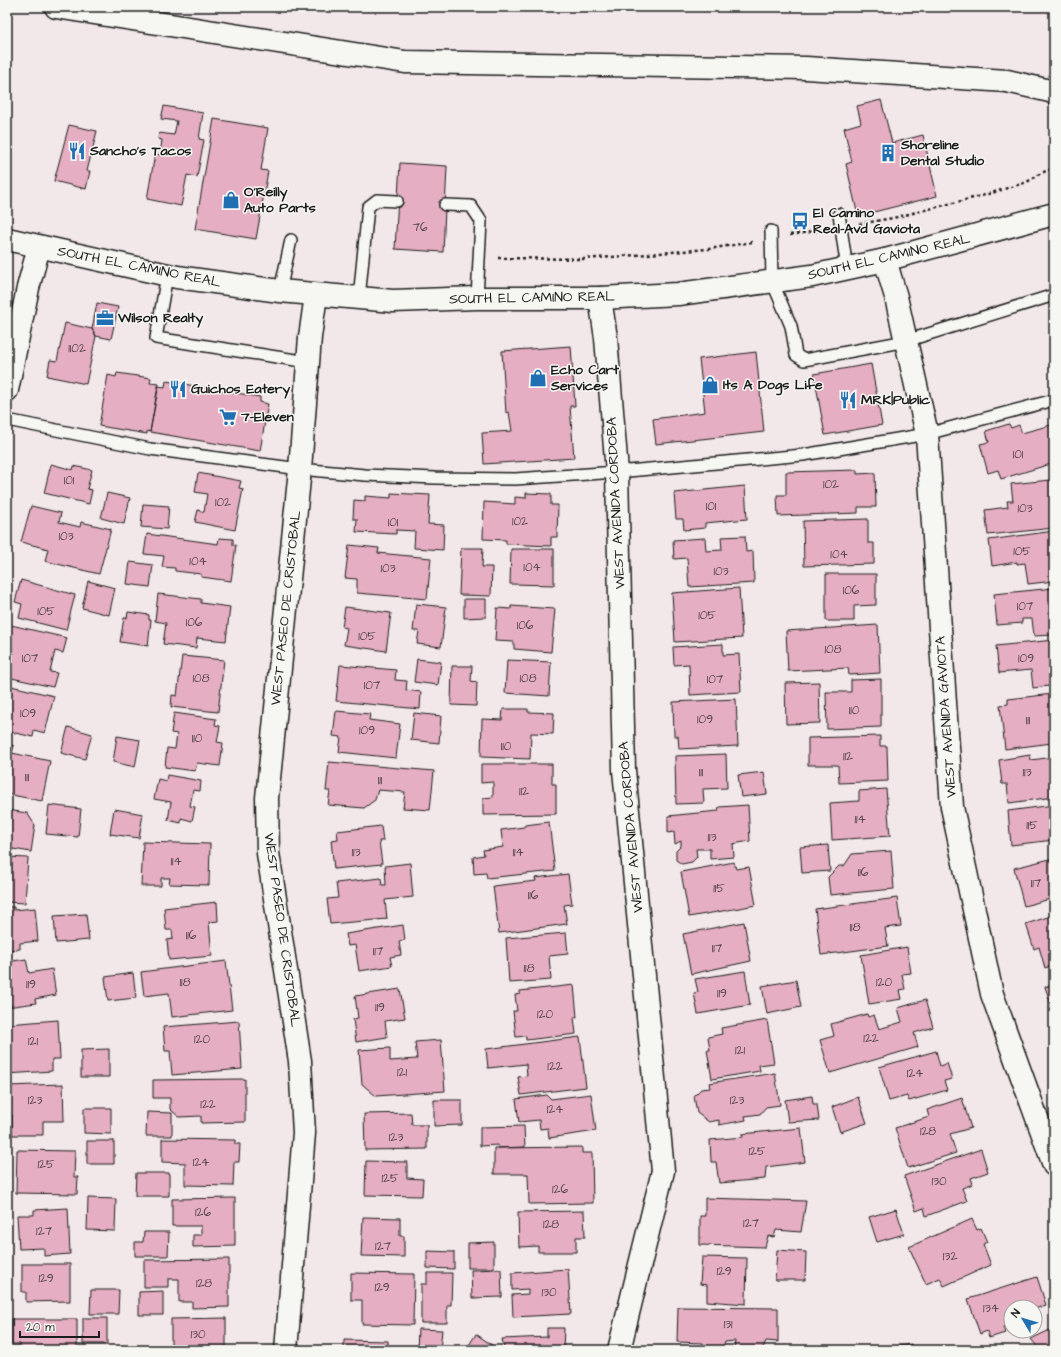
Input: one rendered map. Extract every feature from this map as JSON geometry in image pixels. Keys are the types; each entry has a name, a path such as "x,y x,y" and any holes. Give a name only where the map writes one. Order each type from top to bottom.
{"main road":[{"path":"56,7 405,62 806,68 1007,81 1054,93"},
{"name":"SOUTH EL CAMINO REAL","path":"7,239 167,275 316,295 393,301 476,298 600,298 678,294 812,276 885,260 1054,214"},
{"path":"7,390 28,288 39,247"},
{"name":"WEST AVENIDA GAVIOTA","path":"885,260 896,297 926,434 952,807 992,994 1054,1165"},
{"name":"WEST PASEO DE CRISTOBAL","path":"286,1350 304,1132 300,1062 268,853 267,798 300,469 308,362 316,295"},
{"name":"WEST AVENIDA CORDOBA","path":"600,298 606,338 617,472 624,770 663,1171 620,1350"}],"lane":[{"path":"359,299 368,207 377,200 397,201"},
{"path":"445,204 471,206 481,221 476,298"},
{"path":"839,214 847,268"},
{"path":"771,230 772,282 790,326 796,355 804,360 906,341 1054,294"},
{"path":"280,291 291,240"},
{"path":"167,275 156,338 308,362"},
{"path":"7,420 150,449 300,469 365,475 515,479 617,472 803,455 926,434 1054,400"}],"building":[{"name":"Shoreline Dental Studio","path":"881,100 892,143 923,135 937,196 858,216 846,164 852,162 844,128 861,123 857,106"},
{"path":"164,106 203,113 199,139 204,140 197,177 187,175 181,206 147,199 155,154 160,155 162,140 158,139 159,133 174,135 177,121 161,119"},
{"name":"O'Reilly Auto Parts","path":"214,119 268,128 261,170 268,171 256,239 195,229"},
{"name":"Sancho's Tacos","path":"69,125 97,131 87,171 90,171 86,189 54,181"},
{"path":"400,163 447,166 443,252 395,249"},
{"name":"Wilson Realty","path":"97,303 118,307 111,339 96,336 92,329"},
{"path":"65,323 92,329 96,336 86,384 47,376 50,360 57,361"},
{"name":"Echo Cart Services","path":"571,346 575,406 570,406 574,458 484,464 482,433 512,431 509,412 506,413 502,351"},
{"path":"756,352 764,432 656,444 653,419 705,412 699,359"},
{"name":"MRK|Public","path":"871,364 882,425 825,435 814,374"},
{"path":"117,373 151,378 150,383 159,384 150,432 147,431 147,434 99,426 108,375 116,377"},
{"path":"166,381 260,397 260,402 268,404 260,451 150,432 158,386 165,387"},
{"path":"1009,424 1011,428 1019,425 1022,433 1051,425 1054,434 1054,463 1001,479 998,470 988,473 980,444 989,442 986,431"},
{"path":"51,464 73,470 74,466 92,470 87,489 92,490 89,504 44,493"},
{"path":"857,470 857,474 875,473 876,507 858,507 858,513 778,516 777,495 786,495 786,472"},
{"path":"198,473 241,481 239,488 243,489 235,530 195,522 198,510 204,512 207,494 195,492"},
{"path":"1050,480 1051,482 1054,482 1054,528 988,535 985,510 1008,507 1007,501 1013,501 1011,484"},
{"path":"745,486 747,519 705,523 705,528 684,530 683,519 676,519 674,493"},
{"path":"107,493 130,498 124,524 101,518"},
{"path":"391,493 430,495 428,524 444,525 443,550 414,548 415,531 396,530 396,534 356,532 357,519 353,519 354,500 365,501 365,496 391,498"},
{"path":"526,493 551,494 551,505 558,505 557,537 551,537 551,546 506,544 506,540 483,539 484,502 515,504 515,497 526,498"},
{"path":"143,504 169,506 167,529 141,527"},
{"path":"31,506 61,513 59,522 80,527 81,522 111,529 99,574 45,561 48,549 21,542"},
{"path":"868,519 868,543 874,543 874,564 804,566 803,521"},
{"path":"1054,531 1054,581 1028,584 1025,563 1017,564 1017,562 992,566 989,540"},
{"path":"147,534 218,544 219,538 233,539 233,545 236,545 231,581 201,577 201,574 175,571 175,568 162,567 164,556 144,554"},
{"path":"745,536 746,552 753,551 754,583 689,587 687,558 674,559 673,540 705,538 706,551 722,550 721,537"},
{"path":"349,545 379,548 378,553 431,558 427,599 357,593 357,579 345,578"},
{"path":"461,548 483,548 482,567 492,567 491,596 459,595"},
{"path":"511,549 554,549 554,585 510,584"},
{"path":"130,562 153,565 150,587 127,584"},
{"path":"826,574 876,574 876,605 854,606 854,621 826,621"},
{"path":"21,580 75,595 66,630 19,618 22,604 15,602"},
{"path":"88,581 115,588 109,615 82,608"},
{"path":"739,588 742,638 675,642 672,593"},
{"path":"1054,588 1054,635 1034,636 1032,619 1022,619 1022,623 997,625 994,594"},
{"path":"158,594 201,599 201,603 230,607 226,641 197,638 196,648 163,644 166,623 155,621"},
{"path":"464,599 486,599 486,617 464,618"},
{"path":"416,604 446,607 441,647 417,644 419,631 413,631"},
{"path":"511,606 555,609 551,652 514,649 514,642 495,641 497,608 511,609"},
{"path":"345,607 391,613 386,651 344,645 347,628 342,627"},
{"path":"128,612 149,615 149,620 151,620 148,646 120,642 124,618 127,618"},
{"path":"11,625 67,638 63,653 55,651 50,672 57,673 53,687 7,677 7,644"},
{"path":"878,625 880,673 849,675 848,668 788,671 786,631"},
{"path":"1054,640 1054,689 1050,689 1049,686 1033,688 1031,670 999,673 996,646"},
{"path":"723,644 723,655 739,654 741,692 690,695 689,664 674,665 673,647"},
{"path":"182,656 224,660 218,712 171,707 172,695 177,696"},
{"path":"417,659 441,662 438,685 414,682"},
{"path":"507,660 551,662 549,696 505,693"},
{"path":"340,665 396,670 395,680 407,681 406,690 421,692 420,709 336,701"},
{"path":"452,666 472,666 471,681 477,682 476,706 451,705"},
{"path":"881,679 881,727 827,729 826,692 851,692 851,680"},
{"path":"819,682 820,723 786,724 785,683"},
{"path":"7,685 54,696 45,733 34,730 33,737 7,731"},
{"path":"1053,694 1054,735 1051,735 1052,743 1005,749 1000,705 1008,704 1008,699"},
{"path":"736,699 738,746 679,749 678,736 674,736 673,702"},
{"path":"503,709 528,709 528,712 554,713 553,734 531,733 530,759 481,757 482,719 502,720"},
{"path":"336,711 370,714 369,720 400,724 396,758 339,752 341,737 333,736"},
{"path":"174,713 216,719 215,725 220,726 217,742 223,743 220,766 197,763 195,771 165,767 167,748 175,749 177,734 171,733"},
{"path":"414,713 441,716 439,743 411,740"},
{"path":"68,727 92,734 85,759 61,753"},
{"path":"117,736 140,740 135,767 113,762"},
{"path":"880,736 880,746 887,746 888,781 839,783 838,765 808,765 808,738"},
{"path":"7,744 14,746 12,753 50,761 42,801 7,794"},
{"path":"726,754 727,788 703,789 704,803 676,804 675,756"},
{"path":"1030,755 1031,760 1054,757 1054,797 1009,803 1007,784 1002,784 999,760"},
{"path":"329,762 434,771 430,810 403,808 405,792 378,790 375,800 364,808 328,805 330,791 326,791"},
{"path":"481,764 552,764 552,784 556,784 556,814 483,815 483,798 493,797 493,782 481,783"},
{"path":"764,772 767,794 741,797 738,775"},
{"path":"167,775 201,781 200,791 193,790 190,806 195,807 192,821 181,818 181,823 168,820 171,802 154,799 158,779 166,781"},
{"path":"886,789 890,836 832,840 830,803 859,801 859,791"},
{"path":"49,805 81,809 78,837 46,834"},
{"path":"748,805 750,841 733,844 734,857 710,859 710,849 696,849 697,857 692,862 682,864 676,860 676,851 681,846 681,841 675,844 674,832 668,833 668,816 718,811 719,807"},
{"path":"1054,805 1054,840 1011,845 1008,811"},
{"path":"114,809 143,814 139,838 110,834"},
{"path":"7,810 27,813 35,825 31,852 7,848"},
{"path":"549,822 555,871 487,878 486,873 474,874 473,857 484,855 483,850 503,847 501,830"},
{"path":"381,826 383,841 379,841 382,864 334,869 331,840 338,839 337,831"},
{"path":"143,842 210,844 209,885 169,884 170,878 161,878 161,886 141,886"},
{"path":"828,845 830,871 802,873 800,847"},
{"path":"891,851 894,889 830,895 828,877 839,866 844,866 852,854"},
{"path":"7,857 28,858 25,903 7,902"},
{"path":"1054,858 1054,898 1024,906 1014,868"},
{"path":"734,862 736,869 749,867 756,905 689,917 681,872"},
{"path":"410,863 413,897 385,900 387,919 330,924 327,899 338,898 336,883 381,878 382,885 386,885 385,866"},
{"path":"568,874 572,904 564,905 567,924 499,933 493,886 536,881 535,878"},
{"path":"897,898 901,926 885,928 888,946 821,955 815,909"},
{"path":"217,902 218,921 209,922 212,956 169,960 167,940 173,939 172,930 166,930 164,908"},
{"path":"7,907 14,907 14,910 35,908 38,941 20,943 20,949 7,950"},
{"path":"86,914 89,940 56,943 54,916"},
{"path":"1054,915 1054,965 1045,968 1039,947 1034,949 1026,924"},
{"path":"744,922 751,961 691,974 683,934"},
{"path":"403,925 405,940 399,941 401,955 390,957 392,966 359,971 355,945 348,946 346,934"},
{"path":"566,933 568,954 549,956 551,980 509,983 506,938"},
{"path":"907,947 911,973 902,974 905,989 900,990 902,999 869,1004 861,955"},
{"path":"26,959 29,973 52,969 56,995 35,999 36,1003 7,1007 7,962"},
{"path":"226,961 232,1010 172,1017 169,993 144,996 141,972"},
{"path":"745,971 750,1005 698,1014 694,993 698,992 695,979"},
{"path":"133,973 136,998 108,1001 105,977"},
{"path":"796,980 801,1007 767,1014 762,986"},
{"path":"1054,984 1054,1012 1045,987"},
{"path":"574,985 577,1017 574,1017 576,1034 526,1040 526,1036 516,1037 513,1011 517,1011 515,995 520,994 520,991"},
{"path":"400,989 405,1018 385,1021 387,1037 356,1042 353,1019 358,1018 355,996"},
{"path":"925,1000 933,1027 914,1033 918,1047 830,1073 820,1040 834,1036 831,1024 867,1014 868,1017 874,1015 879,1029 902,1022 898,1008"},
{"path":"58,1020 60,1059 52,1059 52,1071 7,1074 7,1024"},
{"path":"767,1020 774,1063 759,1065 760,1071 712,1079 707,1050 710,1050 708,1037 722,1034 721,1028"},
{"path":"239,1021 242,1069 172,1075 170,1051 165,1051 163,1027"},
{"path":"580,1037 586,1087 521,1095 518,1077 527,1076 526,1064 488,1068 486,1049"},
{"path":"441,1040 445,1091 376,1096 362,1084 359,1050 390,1048 390,1061 417,1059 415,1042"},
{"path":"109,1049 109,1077 81,1077 81,1050"},
{"path":"936,1051 940,1066 947,1063 952,1079 944,1081 947,1090 909,1101 907,1096 889,1101 879,1067"},
{"path":"775,1073 780,1105 766,1107 760,1114 745,1116 746,1120 719,1125 719,1120 709,1122 697,1113 694,1096 701,1089 710,1088 709,1083"},
{"path":"245,1079 245,1122 201,1123 201,1116 179,1117 170,1109 170,1098 153,1098 153,1080"},
{"path":"63,1084 64,1121 43,1121 43,1135 12,1135 12,1115 7,1115 7,1086"},
{"path":"591,1094 596,1131 549,1138 548,1128 540,1129 539,1120 519,1122 516,1099 547,1095 551,1099"},
{"path":"812,1096 813,1104 817,1104 819,1120 788,1122 785,1100"},
{"path":"858,1097 867,1123 840,1132 832,1107"},
{"path":"962,1098 971,1128 950,1134 956,1153 908,1168 895,1128 929,1117 927,1110"},
{"path":"434,1100 462,1100 462,1125 434,1126"},
{"path":"84,1108 111,1108 111,1134 84,1133"},
{"path":"147,1112 172,1113 172,1136 146,1136"},
{"path":"411,1113 412,1125 427,1125 427,1149 365,1150 364,1114"},
{"path":"524,1126 525,1147 498,1148 498,1145 480,1146 480,1127"},
{"path":"801,1128 805,1162 766,1167 765,1179 719,1183 716,1162 711,1162 710,1140 743,1137 742,1134"},
{"path":"162,1139 235,1140 235,1144 240,1144 239,1162 234,1162 233,1186 185,1185 185,1163 162,1162"},
{"path":"87,1141 114,1141 114,1164 87,1164"},
{"path":"582,1147 582,1153 592,1153 593,1203 529,1204 528,1174 494,1174 494,1148"},
{"path":"981,1149 988,1172 971,1178 973,1184 962,1188 967,1201 926,1216 924,1208 916,1211 904,1176"},
{"path":"17,1150 75,1151 74,1177 78,1177 77,1194 16,1193"},
{"path":"366,1161 407,1162 407,1178 423,1179 422,1196 365,1195"},
{"path":"136,1173 169,1173 169,1196 135,1196"},
{"path":"88,1198 116,1199 115,1231 87,1230"},
{"path":"235,1198 235,1246 193,1247 193,1235 201,1235 201,1226 172,1226 172,1199"},
{"path":"705,1198 806,1201 801,1232 776,1230 774,1237 768,1236 765,1247 700,1245 700,1216 705,1216"},
{"path":"68,1208 70,1254 44,1256 44,1248 19,1249 17,1215 34,1215 34,1210"},
{"path":"896,1209 904,1234 877,1242 869,1217"},
{"path":"584,1211 585,1237 576,1237 576,1252 538,1252 538,1246 519,1247 518,1212"},
{"path":"363,1217 400,1218 400,1236 404,1236 404,1257 361,1256"},
{"path":"972,1219 977,1230 981,1228 987,1242 983,1244 991,1265 944,1286 940,1278 926,1284 909,1247"},
{"path":"144,1232 169,1232 168,1256 135,1256 135,1242 143,1242"},
{"path":"494,1242 494,1268 468,1268 468,1243"},
{"path":"777,1250 806,1252 805,1280 775,1280"},
{"path":"427,1251 454,1252 454,1269 427,1268"},
{"path":"702,1257 747,1258 746,1304 707,1301 707,1285 700,1284"},
{"path":"229,1259 229,1307 192,1308 192,1302 179,1302 179,1279 168,1279 168,1287 144,1287 144,1260"},
{"path":"22,1264 70,1264 70,1301 26,1302 26,1292 22,1292"},
{"path":"501,1269 502,1297 472,1298 471,1270"},
{"path":"568,1269 571,1314 513,1317 512,1295 528,1294 528,1289 512,1290 512,1273"},
{"path":"351,1273 414,1274 413,1325 362,1324 362,1300 351,1300"},
{"path":"427,1273 452,1273 451,1305 447,1305 447,1323 421,1323 421,1284 427,1284"},
{"path":"1037,1277 1046,1305 1043,1306 1043,1299 1003,1299 1003,1334 989,1338 987,1331 980,1334 968,1299"},
{"path":"91,1290 119,1290 118,1314 90,1314"},
{"path":"163,1291 163,1315 139,1315 139,1292"},
{"path":"678,1307 778,1308 778,1342 766,1341 762,1350 734,1349 735,1341 725,1342 722,1350 703,1349 703,1343 677,1342"},
{"path":"83,1318 107,1318 107,1344 83,1344"},
{"path":"226,1318 226,1350 171,1350 171,1319"},
{"path":"12,1319 77,1319 77,1350 20,1350 20,1344 12,1344"},
{"path":"547,1328 564,1328 563,1350 466,1350 476,1334 496,1348 504,1348 502,1339 547,1337"},
{"path":"1054,1328 1054,1350 1040,1350 1031,1339 1043,1339 1043,1333"},
{"path":"418,1329 442,1330 440,1350 417,1350"},
{"path":"344,1340 388,1341 388,1350 344,1350"},
{"path":"911,1344 912,1350 878,1350"},
{"path":"147,1346 147,1350 117,1350 117,1349"}],"place":[{"name":"Sancho's Tacos","path":"77,151"},
{"name":"Shoreline Dental Studio","path":"888,153"},
{"name":"O'Reilly Auto Parts","path":"231,200"},
{"name":"El Camino Real-Avd Gaviota","path":"800,221"},
{"name":"Wilson Realty","path":"105,318"},
{"name":"Echo Cart Services","path":"538,378"},
{"name":"Its A Dogs Life","path":"710,385"},
{"name":"Guichos Eatery","path":"178,389"},
{"name":"MRK|Public","path":"848,400"},
{"name":"7-Eleven","path":"228,417"}]}
